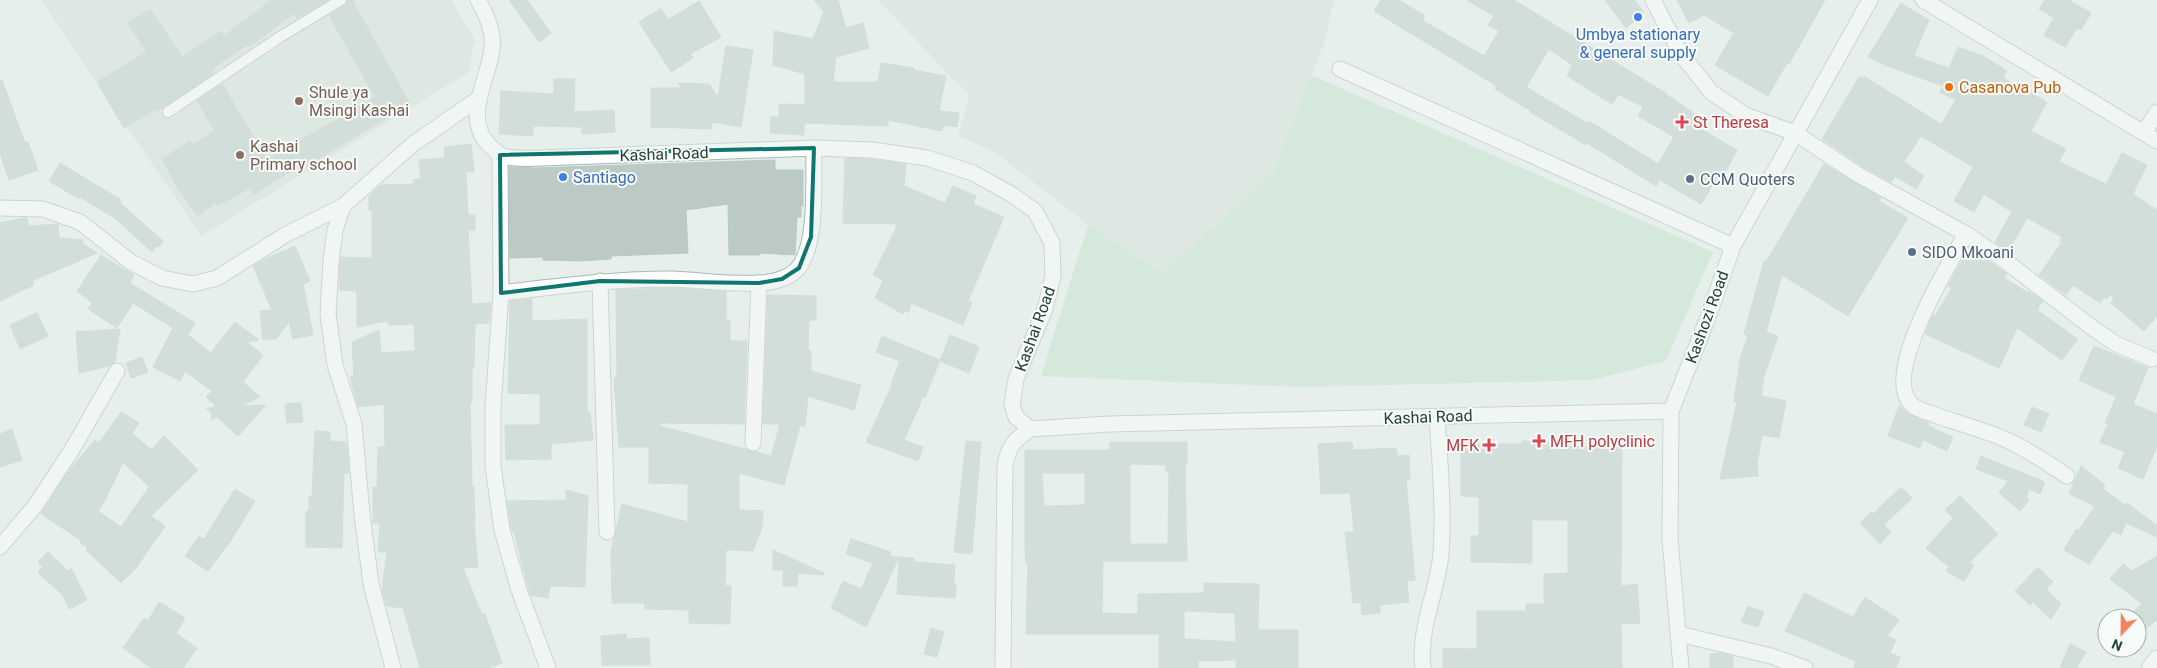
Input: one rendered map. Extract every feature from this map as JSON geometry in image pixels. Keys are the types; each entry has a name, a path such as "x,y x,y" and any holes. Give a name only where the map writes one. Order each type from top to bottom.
{"street":[{"path":"478,0 492,37 488,66 478,99 479,131 487,143 500,155 501,293 493,407 493,466 505,539 519,590 548,668"},
{"path":"1653,0 1680,54 1711,92 1745,115 1796,132 1856,174 1966,234 2004,260 2116,344 2152,359"},
{"name":"Kashozi Road","path":"1681,668 1670,539 1671,411 1707,320 1733,246 1870,0"},
{"path":"1923,0 2157,141"},
{"path":"1340,69 1733,246"},
{"path":"0,208 43,209 80,222 131,262 162,278 193,284 217,278 286,235 343,206 413,144 478,99"},
{"path":"2144,132 2157,112"},
{"path":"501,293 600,282 671,280 759,284 782,279 799,268 807,253 811,237 814,148"},
{"name":"Kashai Road","path":"500,155 535,158 814,148 872,150 927,158 973,173 1011,194 1035,211 1052,243 1053,276 1045,309 1016,379 1012,405 1016,417 1030,429 1110,424 1671,411"},
{"path":"343,206 335,230 328,314 335,365 354,424 362,514 372,584 393,668"},
{"path":"1966,234 1947,266 1914,334 1908,351 1904,387 1907,399 1913,406 2015,444 2067,476"},
{"path":"600,282 607,532"},
{"path":"753,443 759,284"},
{"path":"0,547 35,506 73,448 116,371"},
{"path":"1423,668 1425,633 1438,577 1441,554 1442,500 1437,417"},
{"path":"1002,668 1005,465 1008,449 1016,439 1030,429"},
{"path":"1679,634 1771,656 1805,668"},
{"path":"2149,668 2157,658"}],"lane":[{"path":"168,112 280,37 341,0"}],"highlighted area":[{"path":"814,148 811,237 799,268 782,279 759,283 600,281 501,293 500,155"}],"shaded area":[{"name":"Kashai Primary school","path":"41,0 451,0 475,40 468,73 201,236"},
{"path":"878,0 1334,0 1325,40 1274,172 1162,273 1088,225 995,152 958,136 969,96"}],"green space":[{"path":"1311,75 1713,252 1666,361 1592,380 1302,387 1041,376 1088,225 1162,273 1274,172"}],"building":[{"path":"272,0 328,0 297,18 294,13 249,47 247,45 212,69 214,73 158,111 157,109 124,128 97,82 147,52 128,23 150,9 182,57 221,31 224,36"},
{"path":"348,0 352,0 410,104 295,173 293,170 254,194 250,188 217,206 215,202 198,216 179,190 162,159 190,141 192,145 215,131 197,101 222,84 267,160 375,97 329,15 345,6"},
{"path":"509,0 527,0 551,33 539,42"},
{"path":"814,0 838,0 846,28 863,23 869,48 836,57 833,82 878,82 881,63 914,68 914,70 946,76 939,111 959,113 957,127 943,125 942,131 888,120 888,126 804,123 804,135 770,133 771,117 779,117 779,104 805,105 805,74 773,65 774,31 813,39 824,12"},
{"path":"1381,0 1399,0 1425,16 1422,20 1484,56 1499,31 1488,25 1494,16 1467,0 1514,0 1667,94 1701,118 1696,126 1737,150 1726,171 1723,169 1701,204 1660,180 1656,186 1587,143 1586,145 1530,112 1495,89 1497,86 1374,11","holes":["1549,49 1572,65 1567,76 1612,104 1619,94 1643,107 1638,116 1674,137 1658,164 1589,121 1587,123 1526,87"]},
{"path":"1605,0 1634,0 1644,12 1626,28"},
{"path":"1677,0 1825,0 1789,64 1787,63 1768,96 1715,65 1734,33 1704,15 1689,23"},
{"path":"2045,0 2069,0 2091,13 2081,30 2077,28 2065,47 2044,35 2054,18 2039,9"},
{"path":"699,1 721,37 690,54 693,58 671,72 639,22 661,8 668,20"},
{"path":"1901,3 1929,20 1914,56 1949,68 1958,47 1983,56 2007,71 2003,78 2047,102 2031,131 2066,149 2059,162 2106,184 2122,153 2147,165 2133,194 2157,210 2157,316 2144,331 2111,303 2114,297 2110,295 2107,299 2104,297 2100,303 2073,285 2066,295 2039,275 2062,242 2060,241 2062,237 2027,218 2008,252 1995,242 2012,212 1984,194 1974,212 1954,201 1973,167 1921,136 1904,162 1924,176 1916,189 1895,176 1891,182 1862,166 1822,139 1859,77 1865,77 1941,124 1956,100 1940,92 1943,86 1887,66 1868,57"},
{"path":"726,46 753,50 741,127 712,122 711,129 651,127 651,88 682,88 678,83 709,84 718,97"},
{"path":"554,79 575,79 574,112 614,110 615,132 582,134 582,127 533,126 533,136 499,134 501,91 554,94"},
{"path":"0,80 2,80 25,143 28,142 38,170 9,180 0,153"},
{"path":"471,144 474,172 466,172 468,215 475,215 475,230 468,230 472,304 491,303 489,323 475,324 472,402 470,402 472,486 474,486 474,523 478,567 463,568 482,615 485,614 502,663 487,668 420,668 403,608 387,606 382,590 387,552 378,552 380,523 373,523 373,487 377,487 378,447 385,447 384,404 358,407 350,377 354,376 352,342 379,330 381,353 415,351 414,324 389,325 387,321 357,327 357,291 339,290 340,262 341,257 372,258 372,210 369,210 369,196 381,185 414,184 413,180 421,179 419,160 445,158 444,147"},
{"path":"845,158 871,159 906,164 904,186 945,203 953,186 976,196 973,204 1004,217 968,301 972,302 963,325 911,303 909,312 904,311 903,314 875,298 883,280 873,275 898,224 843,223"},
{"path":"775,160 775,170 803,170 803,206 801,206 801,217 797,217 795,255 760,253 760,255 729,255 728,204 686,210 688,253 611,256 611,259 580,261 543,260 543,257 510,258 509,167 535,168"},
{"path":"60,163 121,200 120,203 163,241 159,247 157,246 152,252 116,219 49,181"},
{"path":"1824,164 1881,198 1879,201 1908,218 1848,316 1782,275 1766,332 1778,336 1764,376 1761,396 1786,401 1779,438 1762,435 1757,464 1758,476 1720,479 1737,402 1734,402 1740,359 1748,336 1744,334 1764,261 1766,262"},
{"path":"27,218 29,226 58,224 59,238 83,240 83,244 97,253 32,281 34,285 0,301 0,223"},
{"path":"295,246 310,281 303,284 313,335 293,339 289,322 276,339 263,340 260,311 272,310 253,266"},
{"path":"1969,247 2007,274 2004,278 2043,301 2037,310 2078,339 2062,360 2017,328 1999,368 1925,334 1933,315 1935,316 1952,288 1948,286"},
{"path":"101,255 134,275 130,283 195,323 188,335 211,353 235,322 259,340 247,342 263,355 243,382 260,397 241,406 266,405 238,436 217,417 211,420 212,413 206,408 214,408 215,405 206,397 212,391 185,371 180,381 153,367 173,328 133,303 117,328 88,309 92,303 77,291"},
{"path":"671,288 726,292 726,320 730,320 730,341 747,341 744,424 661,423 660,426 771,456 780,424 763,424 768,295 816,296 816,320 809,320 808,351 811,351 811,371 861,385 854,410 808,396 805,426 800,426 784,485 739,473 739,510 763,511 762,527 753,551 726,550 725,586 731,586 730,624 689,623 689,610 645,609 645,603 612,603 611,551 622,504 688,522 688,484 649,483 649,447 619,447 614,378 617,377 616,290"},
{"path":"532,299 532,321 587,319 587,412 590,412 593,440 551,444 551,459 506,460 505,425 540,425 540,394 508,393 510,301"},
{"path":"37,313 48,336 20,349 10,325"},
{"path":"120,329 115,362 109,366 79,373 76,332"},
{"path":"950,335 979,347 969,373 940,361"},
{"path":"882,336 940,360 925,398 923,397 904,440 923,447 918,461 866,442 892,385 900,361 876,352"},
{"path":"2094,346 2148,368 2133,404 2157,414 2157,446 2143,479 2118,468 2125,452 2100,442 2108,424 2105,423 2116,397 2079,380"},
{"path":"142,357 148,372 131,378 126,363"},
{"path":"301,403 303,422 287,423 285,404"},
{"path":"1899,406 1910,415 1929,423 1928,426 1953,437 1947,451 1923,440 1920,448 1888,436"},
{"path":"2032,407 2049,414 2041,432 2024,425"},
{"path":"121,412 139,423 132,433 151,450 164,436 198,470 151,516 165,526 136,568 121,583 86,550 88,548 80,543 82,541 41,514 68,472 95,440 99,443","holes":["123,462 149,487 121,527 98,511"]},
{"path":"12,429 22,460 0,467 0,434"},
{"path":"315,431 330,432 330,441 346,442 349,469 348,473 344,473 342,548 306,547 306,511 309,511 309,496 312,496"},
{"path":"966,441 981,442 972,554 954,552"},
{"path":"1522,441 1564,442 1564,446 1622,447 1621,586 1637,584 1640,623 1621,624 1622,668 1443,668 1443,648 1477,649 1477,611 1526,611 1526,604 1544,604 1544,574 1568,573 1568,520 1532,520 1532,563 1471,562 1471,536 1479,536 1479,497 1461,496 1461,444 1522,444"},
{"path":"1110,442 1187,442 1187,465 1185,465 1187,561 1103,561 1102,613 1138,614 1138,594 1204,593 1204,583 1259,584 1258,630 1298,630 1298,668 1236,668 1236,660 1198,661 1198,668 1159,668 1159,634 1026,634 1028,564 1026,564 1025,547 1025,450 1110,450","holes":["1130,464 1166,465 1166,472 1169,472 1168,544 1130,544","1042,473 1085,473 1085,505 1044,506","1184,611 1235,613 1236,642 1184,639"]},
{"path":"1352,442 1353,450 1396,448 1397,456 1409,455 1410,479 1406,479 1415,580 1407,581 1409,602 1380,605 1380,613 1362,615 1361,602 1353,603 1345,532 1354,532 1350,493 1321,494 1318,444"},
{"path":"1981,456 2045,482 2040,494 2029,489 2026,497 2029,500 2020,511 1999,493 2008,481 1976,469"},
{"path":"2081,466 2105,485 2103,489 2125,505 2127,503 2157,526 2157,537 2126,523 2121,535 2113,531 2089,564 2064,550 2076,529 2079,530 2095,506 2069,494"},
{"path":"1901,487 1912,498 1884,525 1891,532 1880,544 1860,523 1871,512 1873,514"},
{"path":"235,489 255,501 230,542 208,571 185,556 199,536 204,539"},
{"path":"566,490 588,496 585,587 550,586 548,598 531,595 515,535 511,528 507,501 567,500"},
{"path":"1960,496 1998,534 1970,562 1974,565 1964,581 1946,571 1949,567 1926,548 1953,518 1945,510"},
{"path":"851,539 891,552 889,556 899,557 866,627 831,608 843,581 861,589 873,563 846,554"},
{"path":"773,550 824,573 823,575 798,573 797,586 783,586 783,570 773,570"},
{"path":"48,552 68,571 71,568 87,600 69,609 63,595 38,573 43,567 38,562"},
{"path":"2157,556 2157,620 2147,628 2147,608 2138,608 2142,604 2110,579 2123,564 2132,571"},
{"path":"899,557 914,558 914,562 955,565 955,598 897,594"},
{"path":"2038,567 2053,582 2046,589 2061,604 2051,619 2033,602 2030,605 2015,591"},
{"path":"1804,593 1853,617 1865,597 1899,620 1887,636 1896,640 1890,653 1900,657 1896,668 1853,668 1856,661 1785,631"},
{"path":"159,602 185,618 176,633 197,648 183,668 151,668 123,648 144,618 148,621"},
{"path":"1748,606 1764,612 1758,627 1741,622"},
{"path":"931,628 944,632 937,657 924,654"},
{"path":"626,634 627,639 649,638 650,665 602,665 601,636"},
{"path":"2070,644 2086,652 2076,668 2060,668"},
{"path":"1720,653 1733,657 1733,668 1710,668 1710,654"}],"place":[{"name":"Umbya stationary & general supply","path":"1638,17"},
{"name":"Casanova Pub","path":"1949,87"},
{"name":"Shule ya Msingi Kashai","path":"299,101"},
{"name":"St Theresa","path":"1682,122"},
{"name":"Kashai Primary school","path":"240,155"},
{"name":"Santiago","path":"563,177"},
{"name":"CCM Quoters","path":"1690,179"},
{"name":"SIDO Mkoani","path":"1912,252"},
{"name":"MFH polyclinic","path":"1539,441"},
{"name":"MFK","path":"1489,445"}]}
